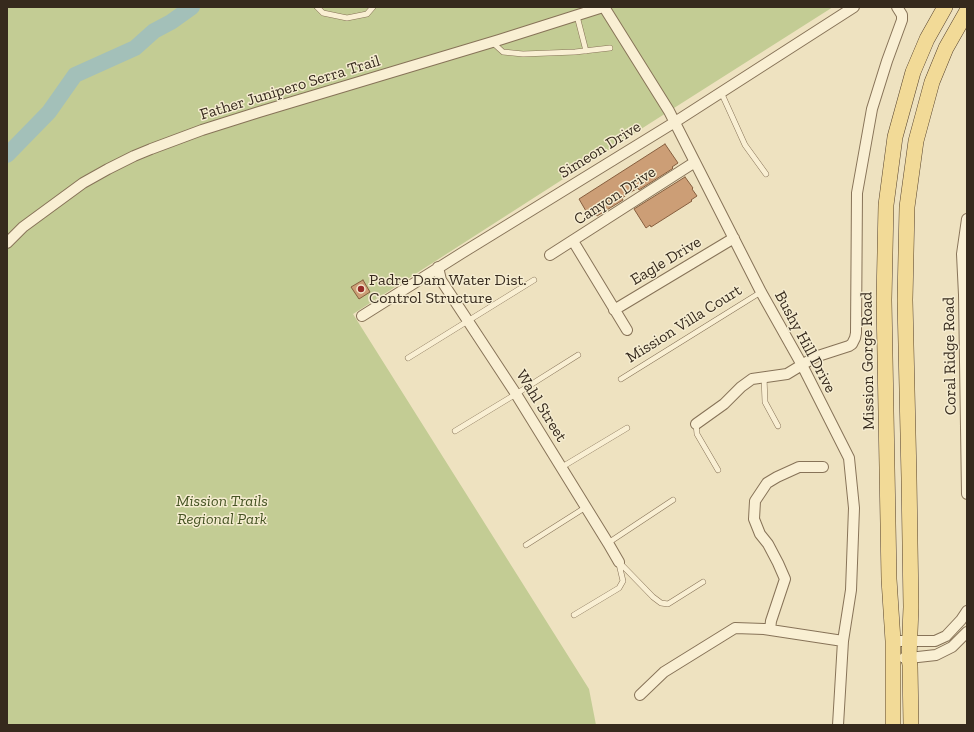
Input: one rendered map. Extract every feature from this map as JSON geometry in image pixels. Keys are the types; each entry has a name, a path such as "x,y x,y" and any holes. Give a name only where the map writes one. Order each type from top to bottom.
{"main road":[{"name":"Mission Gorge Road","path":"894,725 893,641 889,579 884,308 886,205 895,137 912,72 937,14 945,7"},
{"path":"911,725 909,641 911,607 905,300 907,207 916,141 932,82 946,48 967,11"}],"street":[{"name":"Father Junipero Serra Trail","path":"7,242 23,227 83,183 140,154 202,130 604,7"},
{"name":"Bushy Hill Drive","path":"604,7 675,122 761,292 802,365 849,458 854,508 851,590 843,641 838,725"},
{"name":"Simeon Drive","path":"362,316 438,267 675,122 854,7"},
{"path":"696,424 724,404 741,387 752,379 787,374 815,357 849,346 855,338 857,193 872,109 902,20 902,15 897,7"},
{"name":"Canyon Drive","path":"550,255 695,162"},
{"name":"Coral Ridge Road","path":"967,220 962,254 966,295 967,494"},
{"name":"Eagle Drive","path":"614,310 734,238"},
{"path":"572,241 627,330"},
{"name":"Wahl Street","path":"438,267 441,280 516,394 619,562"},
{"path":"770,630 771,620 785,579 768,544 760,534 754,519 755,501 767,483 777,477 799,468 823,467"},
{"path":"893,641 935,641 946,636 967,611"},
{"path":"640,695 664,672 735,628 764,628 843,641"},
{"path":"892,657 909,658 936,655 952,648 967,632"},
{"path":"946,636 952,648"}],"lane":[{"path":"317,7 323,13 347,18 367,14 373,7"},
{"path":"577,16 586,51"},
{"path":"492,42 503,52 523,54 586,51 610,48"},
{"path":"721,92 745,144 766,174"},
{"path":"408,358 534,280"},
{"name":"Mission Villa Court","path":"621,379 761,292"},
{"path":"455,431 578,355"},
{"path":"764,377 765,402 778,426"},
{"path":"696,424 696,434 718,470"},
{"path":"562,468 627,428"},
{"path":"608,543 673,500"},
{"path":"526,545 586,507"},
{"path":"619,562 653,597 661,603 668,604 703,582"},
{"path":"574,615 619,588 623,581 619,562"}],"green space":[{"name":"Mission Trails Regional Park","path":"7,7 833,7 353,314 589,689 596,725 7,725"}],"building":[{"path":"665,144 678,163 672,167 672,169 639,190 638,188 631,192 622,198 623,200 597,216 596,215 590,218 579,199"},
{"path":"685,177 697,196 691,200 692,201 651,227 650,225 646,228 634,209"},
{"name":"Padre Dam Water Dist. Control Structure","path":"363,280 370,292 359,299 351,287"}],"waterway":[{"path":"7,155 49,112 75,75 135,48 154,31 171,22 192,7"}],"place":[{"name":"Padre Dam Water Dist. Control Structure","path":"361,289"}]}
